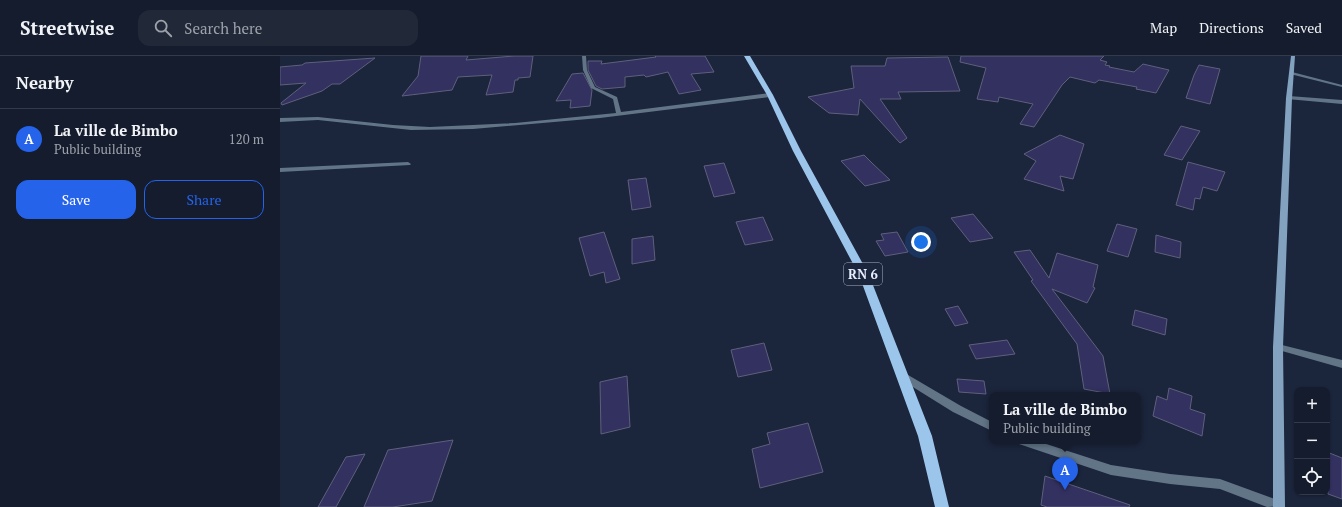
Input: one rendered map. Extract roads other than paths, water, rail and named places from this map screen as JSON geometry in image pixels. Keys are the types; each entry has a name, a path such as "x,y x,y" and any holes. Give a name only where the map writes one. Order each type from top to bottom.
{"main road":[{"name":"RN 6","path":"747,56 770,95 797,150 864,275 925,436 942,507"}],"street":[{"path":"584,56 585,70 593,88 615,98 619,113"},
{"path":"1032,444 1111,470 1170,479 1220,484 1279,506 1278,347 1289,98 1293,56"},
{"path":"1292,72 1342,86"},
{"path":"280,120 321,118 376,125 429,129 523,125 770,95"},
{"path":"1289,98 1342,102"},
{"path":"280,170 408,164"},
{"path":"1278,347 1342,364"},
{"path":"903,376 956,408 989,424"}],"place":[{"name":"La ville de Bimbo","path":"1065,490"}]}
